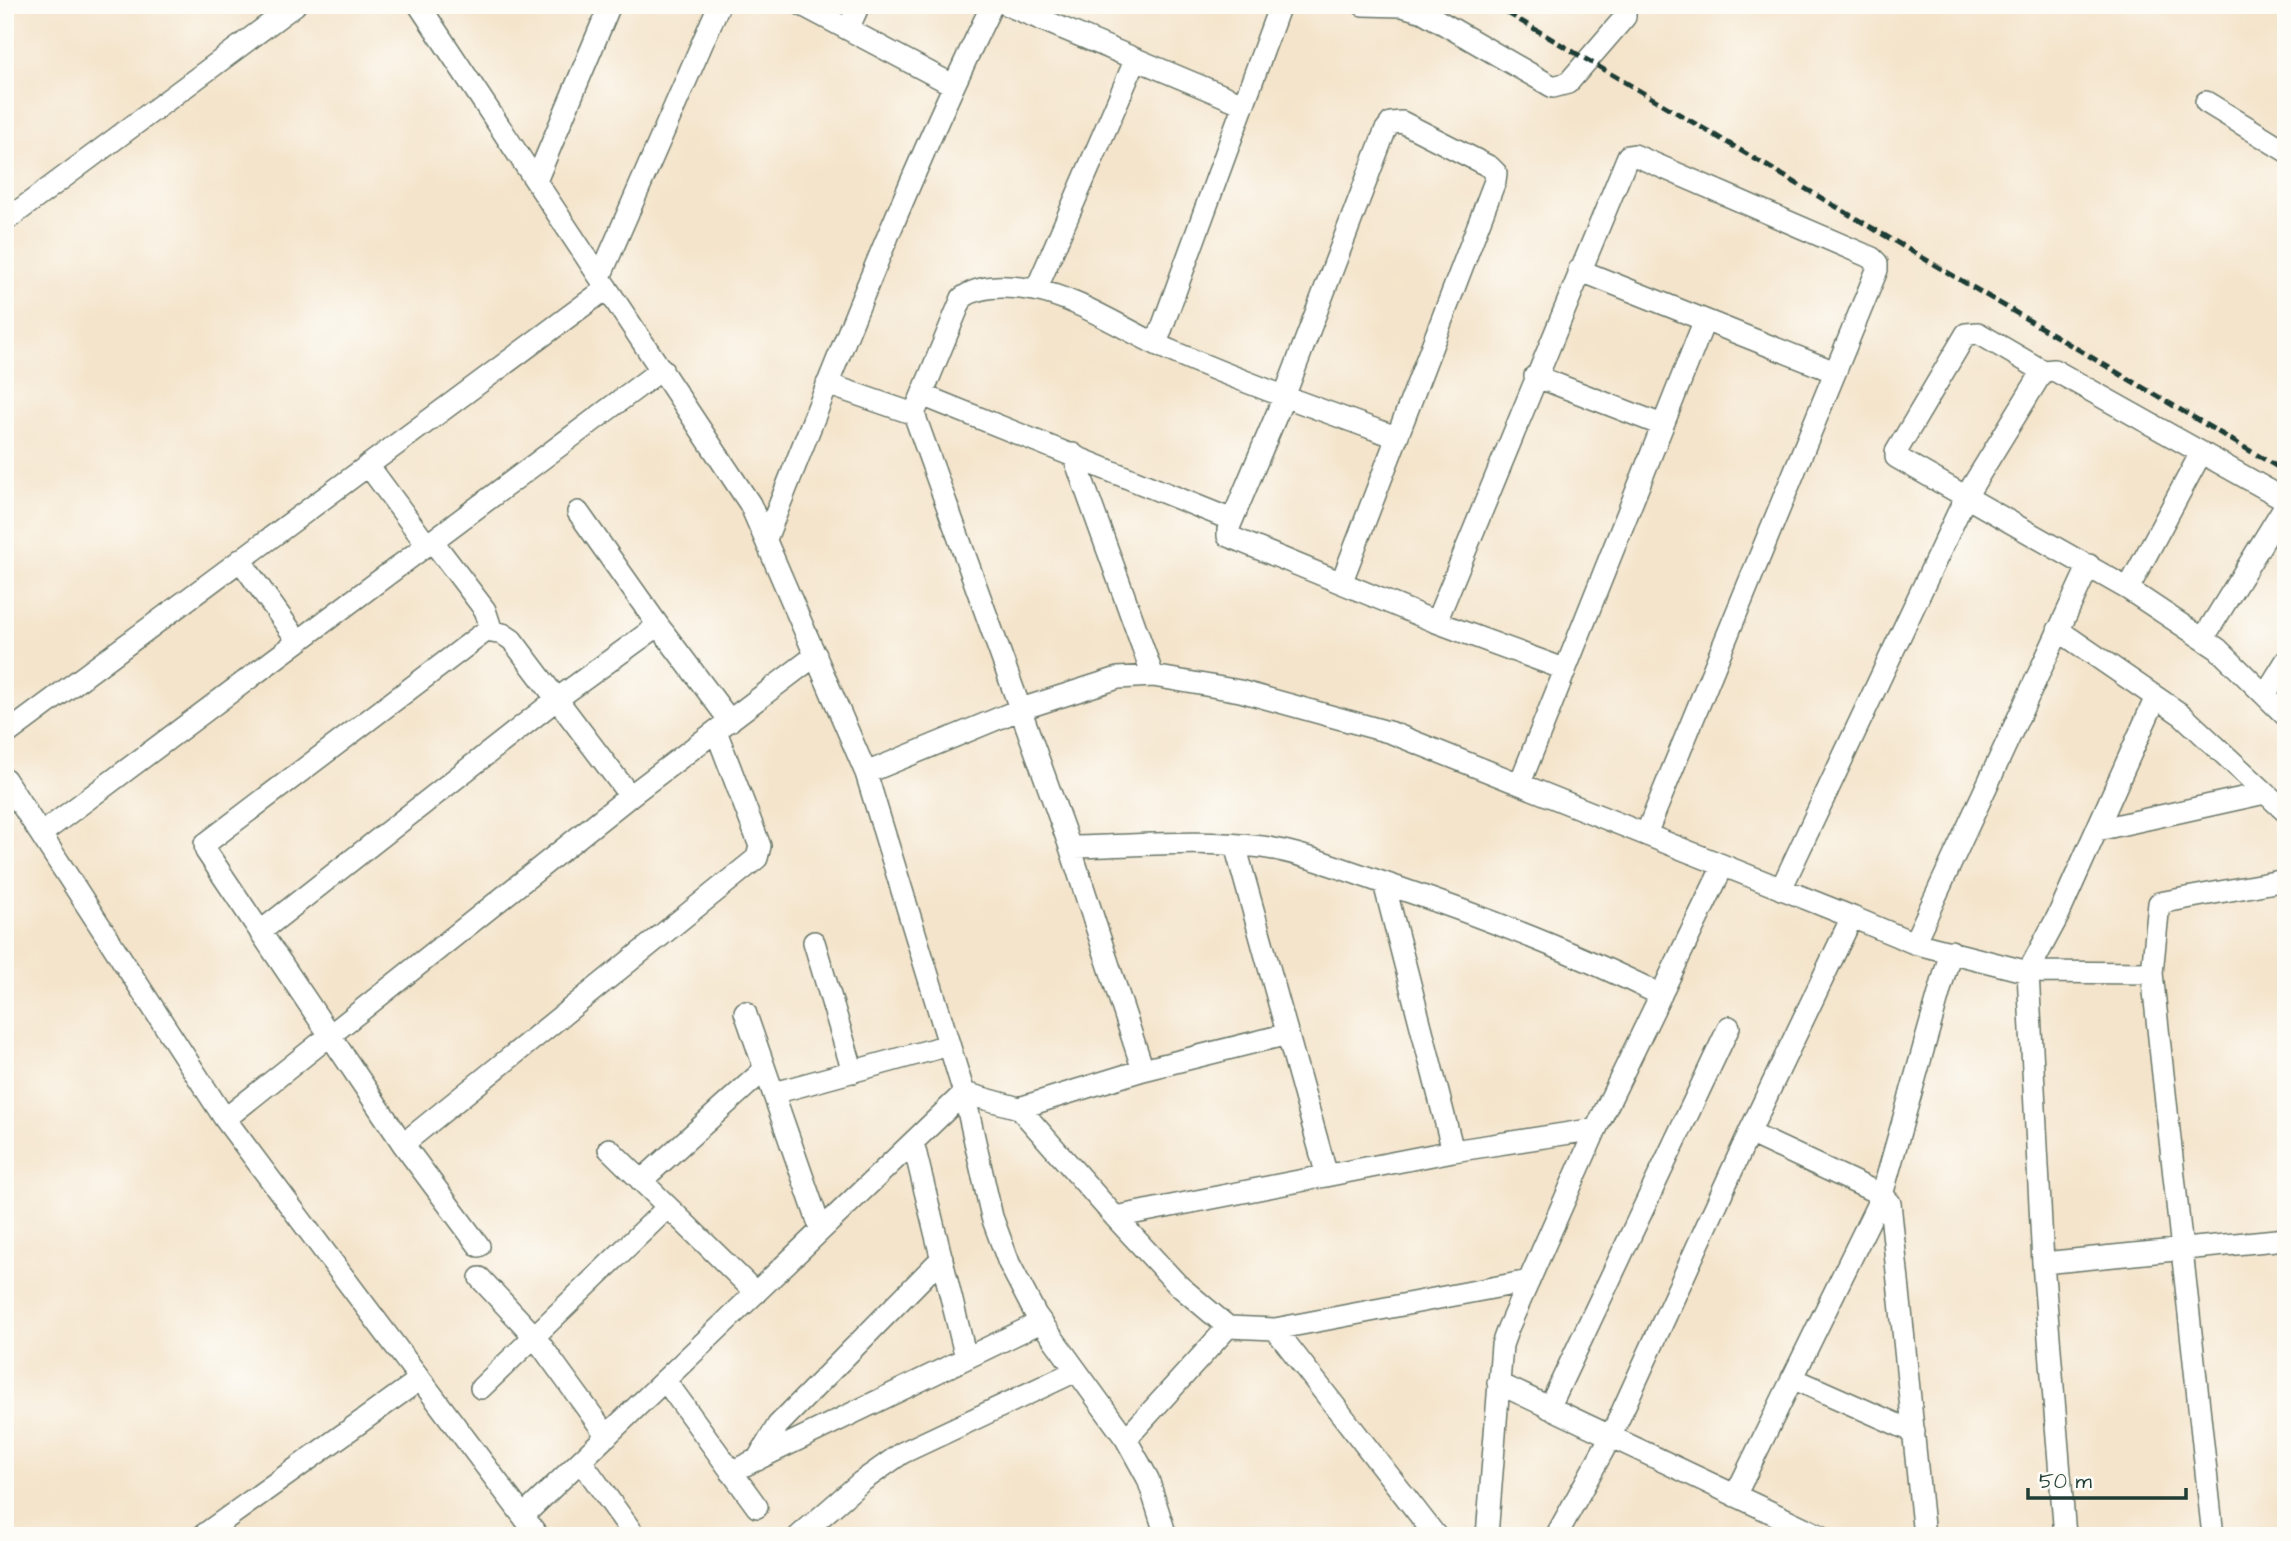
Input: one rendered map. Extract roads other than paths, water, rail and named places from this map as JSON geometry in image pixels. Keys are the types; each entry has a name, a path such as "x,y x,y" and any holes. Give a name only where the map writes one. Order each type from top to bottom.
{"street":[{"path":"5,221 295,5"},
{"path":"419,5 727,466 766,539 866,773 964,1093 992,1217 1009,1263 1041,1322 1126,1439 1148,1479 1166,1536"},
{"path":"536,181 610,5"},
{"path":"5,735 368,465 603,283 719,5"},
{"path":"802,5 953,85"},
{"path":"848,29 859,5"},
{"path":"766,539 827,384 953,85 992,5"},
{"path":"1007,5 1135,61 1243,104"},
{"path":"1156,344 1280,5"},
{"path":"1363,5 1402,6 1423,12 1553,87 1568,83 1625,17 1625,5"},
{"path":"1036,290 1135,61"},
{"path":"2206,102 2286,151"},
{"path":"1342,581 1496,173 1490,167 1402,122 1391,123 1385,131 1284,397 1228,530 1231,540 1342,581 1436,622 1564,669"},
{"path":"1436,622 1535,376 1628,156 1634,155 1872,258 1877,263 1877,270 1646,834"},
{"path":"1579,270 1835,372"},
{"path":"1143,1070 1070,847 918,405 962,298 971,290 987,287 1036,290 1284,397 1396,438"},
{"path":"1520,783 1704,321"},
{"path":"2203,639 2286,502 2054,370 2043,371 1978,333 1966,334 1896,452 1900,462 2128,589 2203,639 2218,649 2286,716"},
{"path":"41,834 662,369"},
{"path":"1781,889 1965,498 2043,371"},
{"path":"1535,376 1662,425"},
{"path":"827,384 918,405 1073,454 1232,520"},
{"path":"2128,589 2201,453"},
{"path":"1073,454 1153,676"},
{"path":"368,465 427,545"},
{"path":"402,1144 757,858 760,846 723,726 660,628 578,512"},
{"path":"427,545 434,542 485,610 492,631"},
{"path":"240,560 298,641"},
{"path":"1914,943 2089,565"},
{"path":"260,932 557,699 652,630 660,628"},
{"path":"2058,630 2182,715 2286,812"},
{"path":"479,1246 402,1144 206,851 205,844 486,631 512,640 630,796"},
{"path":"225,1119 630,796 816,655"},
{"path":"2265,695 2286,661"},
{"path":"866,773 1021,709 1118,678 1153,676 1240,691 1392,733 1914,943 2028,972 2152,972"},
{"path":"2066,1536 2043,1263 2028,972 2097,830 2156,697"},
{"path":"5,779 225,1119 538,1536"},
{"path":"2097,830 2265,793"},
{"path":"1070,847 1235,845 1264,848 1485,916 1605,967 1661,995"},
{"path":"1235,845 1327,1176"},
{"path":"1486,1536 1502,1345 1596,1129 1723,866"},
{"path":"2213,1536 2152,972 2160,903 2286,880"},
{"path":"1384,883 1453,1151"},
{"path":"1556,1536 1610,1438 1749,1133 1852,917"},
{"path":"814,942 853,1072"},
{"path":"1735,1496 1882,1195 1951,951"},
{"path":"745,1012 821,1230"},
{"path":"1549,1408 1729,1027"},
{"path":"964,1093 1019,1108 1143,1070 1288,1034"},
{"path":"774,1093 949,1045"},
{"path":"641,1181 765,1069"},
{"path":"523,1516 964,1093"},
{"path":"1019,1108 1177,1284 1228,1327 1275,1329 1528,1281"},
{"path":"1115,1217 1453,1151 1596,1129"},
{"path":"1749,1133 1882,1195 1890,1203 1924,1536"},
{"path":"913,1142 967,1358"},
{"path":"609,1149 756,1293"},
{"path":"481,1388 667,1208"},
{"path":"2043,1263 2286,1239"},
{"path":"757,1460 778,1425 942,1258"},
{"path":"480,1278 535,1337 607,1436"},
{"path":"731,1472 1041,1322"},
{"path":"1126,1439 1228,1327"},
{"path":"1275,1329 1436,1536"},
{"path":"799,1536 861,1482 902,1453 1076,1371"},
{"path":"1792,1378 1914,1432"},
{"path":"202,1536 419,1380"},
{"path":"665,1380 757,1507"},
{"path":"1498,1383 1821,1536"},
{"path":"581,1461 635,1536"}],"railway":[{"path":"1494,5 2286,472"}]}
